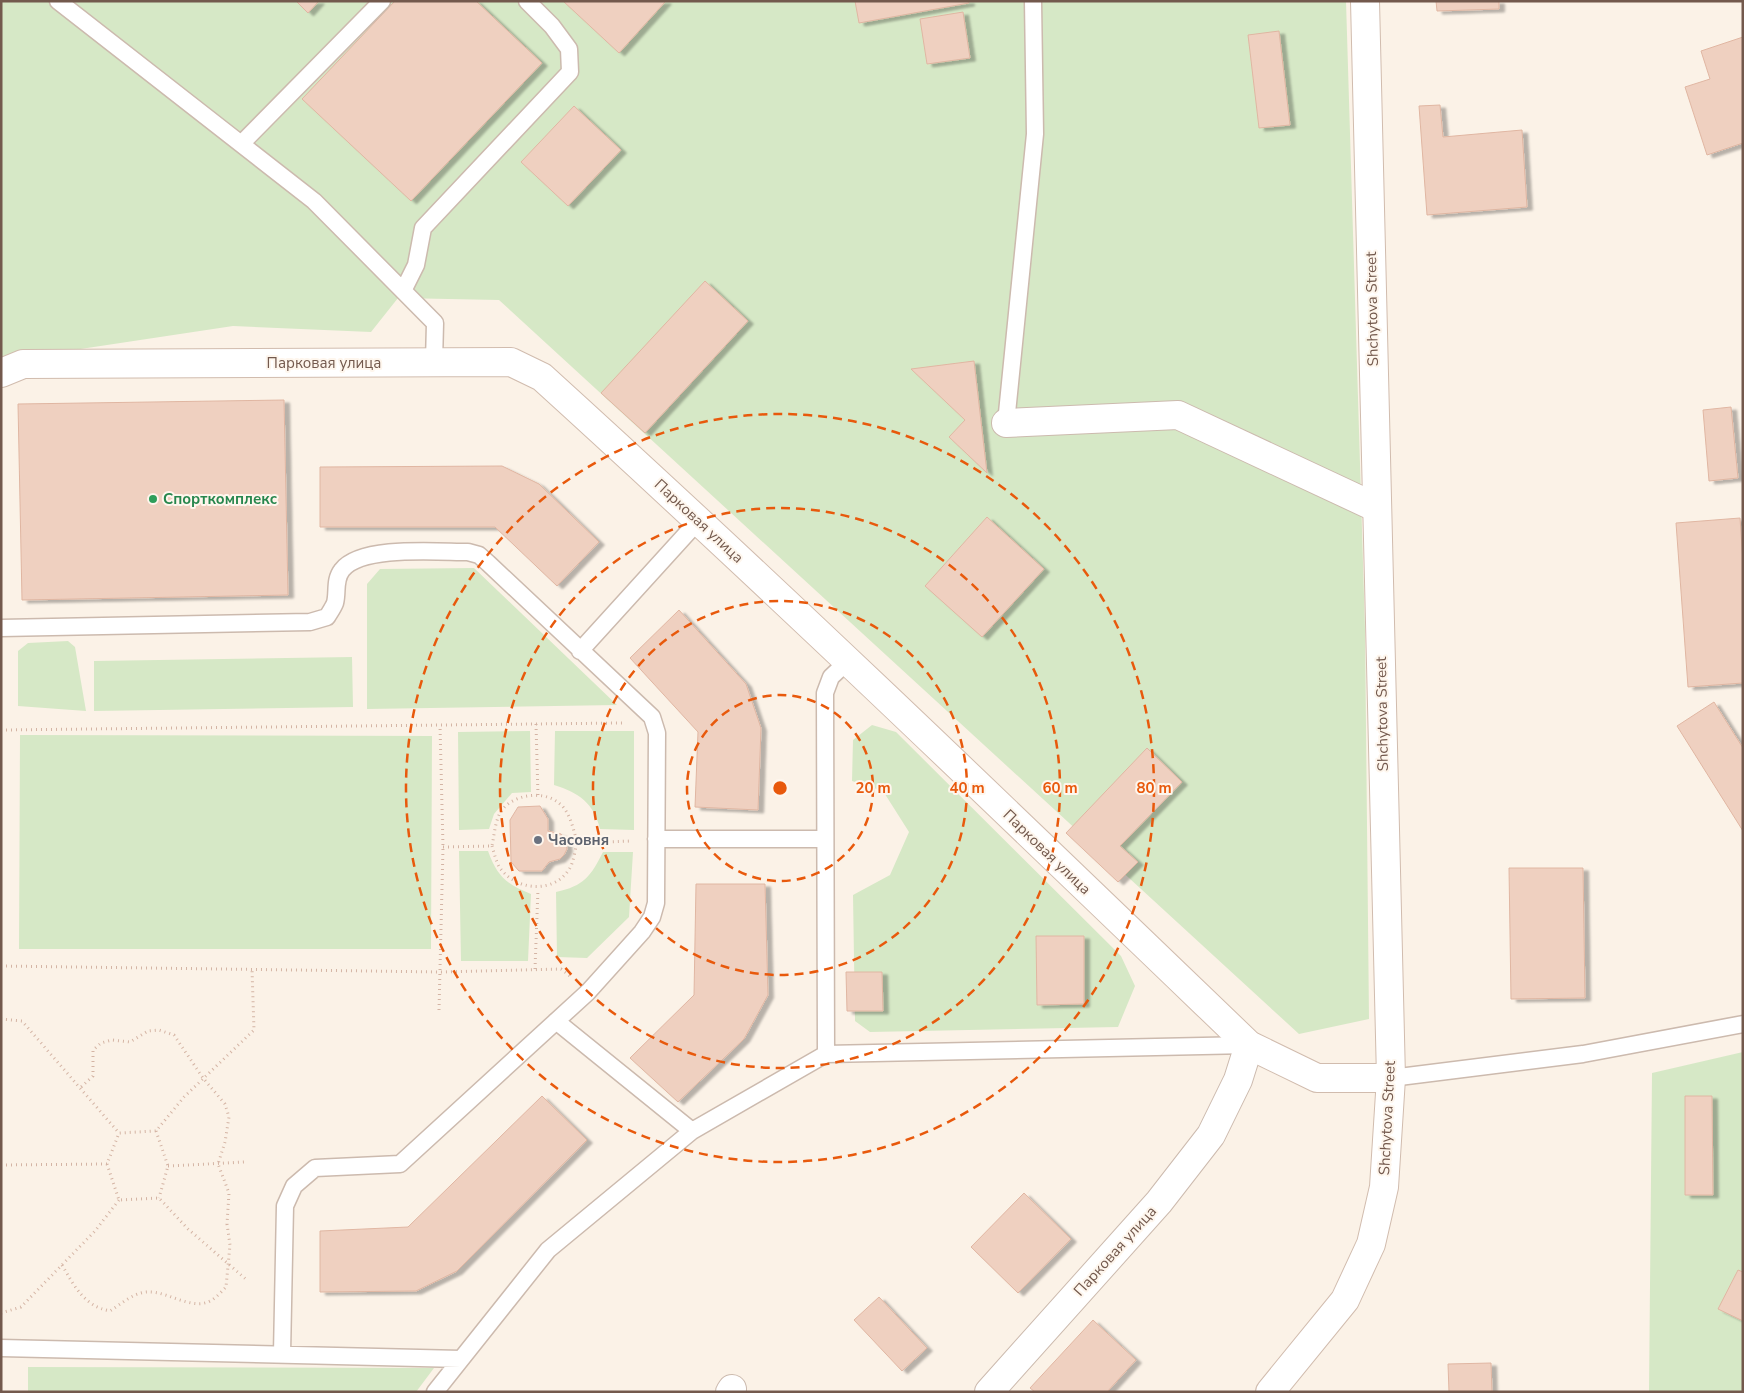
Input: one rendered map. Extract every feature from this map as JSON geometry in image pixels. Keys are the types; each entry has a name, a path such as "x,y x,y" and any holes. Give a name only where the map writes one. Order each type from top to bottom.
{"street":[{"name":"Shchytova Street","path":"1270,1392 1345,1300 1370,1244 1384,1187 1391,1078 1365,1"},
{"name":"Парковая улица","path":"1,373 23,364 511,362 542,377 699,520 1249,1045 1317,1078 1391,1078"},
{"path":"1006,423 1178,414 1377,508"},
{"name":"Парковая улица","path":"989,1392 1159,1202 1211,1135 1238,1080 1249,1045"}],"lane":[{"path":"58,1 314,201 435,323 434,362"},
{"path":"240,144 382,1"},
{"path":"403,292 416,266 423,228 570,72 569,49 552,26 527,1"},
{"path":"1006,423 1035,134 1033,1"},
{"path":"580,651 699,520"},
{"path":"1,628 310,622 327,616 335,602 336,582 341,570 356,558 374,553 468,552 479,555 488,562 652,717 658,733 656,903 652,917 642,932 588,992 400,1164 315,1168 294,1186 285,1206 282,1354"},
{"path":"826,1054 825,693 832,677 848,661"},
{"path":"656,839 825,839"},
{"path":"556,1021 692,1131"},
{"path":"1391,1078 1583,1054 1743,1024"},
{"path":"435,1392 548,1250 692,1131 826,1054 1249,1045"},
{"path":"1,1348 461,1359"}],"path":[{"path":"1,730 622,723 652,717"},
{"path":"536,724 538,796"},
{"path":"439,1010 443,846 440,725"},
{"path":"538,796 548,796 562,804 572,824 577,843 571,866 560,879 538,889 515,882 499,867 492,846 500,813 519,797 538,796"},
{"path":"577,843 656,839"},
{"path":"443,846 492,846"},
{"path":"536,969 538,889"},
{"path":"1,966 441,972 561,969 588,992"},
{"path":"119,1133 156,1131 184,1097 254,1030 252,969"},
{"path":"1,1019 22,1020 119,1133"},
{"path":"62,1265 76,1290 96,1308 110,1311 135,1295 147,1292 166,1294 196,1304 211,1301 226,1287 230,1245 227,1224 229,1194 218,1164 225,1142 229,1117 225,1104 203,1078 174,1034 158,1030 148,1031 130,1042 112,1040 101,1043 93,1050 93,1076 80,1088"},
{"path":"156,1131 168,1166 159,1198"},
{"path":"119,1133 107,1164 119,1200"},
{"path":"168,1166 245,1162"},
{"path":"1,1165 107,1164"},
{"path":"1,1312 21,1307 95,1231 119,1200 159,1198 188,1229 248,1281"}],"green space":[{"path":"1,1 1346,1 1365,629 1369,1019 1299,1034 499,300 398,298 371,332 233,326 1,361"},
{"path":"474,568 617,705 367,709 367,584 380,569"},
{"path":"68,641 75,647 86,711 18,706 18,651 28,643"},
{"path":"352,657 353,707 94,711 94,661"},
{"path":"872,725 896,732 1121,956 1135,986 1118,1027 870,1032 855,1021 853,895 890,875 909,832 883,791 852,781 853,740"},
{"path":"530,731 531,792 512,793 494,814 489,829 459,830 458,732"},
{"path":"555,731 634,731 634,830 600,829 594,812 584,800 554,785"},
{"path":"20,735 432,736 431,949 19,949"},
{"path":"459,851 488,851 495,867 509,883 531,894 528,961 461,961"},
{"path":"603,852 633,852 629,917 587,958 557,957 556,892 573,887 586,879 595,868"},
{"path":"1743,1052 1743,1392 1649,1392 1652,1073"},
{"path":"28,1367 434,1368 416,1392 28,1392"}],"building":[{"path":"296,1 319,1 308,13"},
{"path":"395,1 476,1 542,63 411,201 302,99"},
{"path":"563,1 666,1 619,53"},
{"path":"855,1 969,1 969,3 859,23"},
{"path":"1436,1 1499,1 1499,9 1437,11"},
{"path":"963,12 970,58 927,64 920,19"},
{"path":"1279,31 1290,125 1259,128 1248,35"},
{"path":"1743,37 1743,143 1707,155 1685,87 1710,79 1701,51"},
{"path":"1440,105 1443,137 1522,130 1527,207 1427,215 1419,106"},
{"path":"574,106 621,150 568,206 521,162"},
{"path":"705,281 748,321 645,433 601,393"},
{"path":"974,361 987,473 949,437 965,420 911,369"},
{"name":"Спорткомплекс","path":"284,400 288,595 22,600 18,404"},
{"path":"1731,407 1738,478 1709,481 1703,410"},
{"path":"502,466 539,484 599,542 557,586 495,527 320,527 320,467"},
{"path":"987,517 1044,569 982,637 925,586"},
{"path":"1740,518 1743,562 1743,683 1688,687 1676,523"},
{"path":"679,610 746,684 761,728 758,810 695,807 698,732 630,658"},
{"path":"1714,702 1743,748 1743,831 1677,726"},
{"path":"1147,748 1182,782 1120,846 1138,862 1118,882 1066,833"},
{"name":"Часовня","path":"540,806 548,819 548,831 561,834 566,842 567,849 560,859 549,862 542,871 519,871 511,862 510,820 518,807"},
{"path":"1509,868 1583,868 1585,998 1511,999"},
{"path":"696,884 765,884 768,995 744,1039 678,1102 630,1058 694,995"},
{"path":"1036,936 1084,936 1084,1004 1037,1005"},
{"path":"846,972 882,972 883,1011 847,1011"},
{"path":"542,1096 587,1140 457,1271 416,1291 320,1292 320,1231 408,1227"},
{"path":"1685,1096 1712,1096 1713,1195 1685,1195"},
{"path":"1024,1193 1071,1239 1018,1293 971,1247"},
{"path":"1738,1270 1743,1272 1743,1321 1718,1309"},
{"path":"879,1297 927,1348 902,1371 854,1320"},
{"path":"1093,1320 1136,1360 1107,1392 1035,1392 1030,1388"},
{"path":"1491,1363 1492,1392 1449,1392 1448,1364"}],"place":[{"name":"Спорткомплекс","path":"153,499"},
{"name":"Часовня","path":"538,840"}]}
